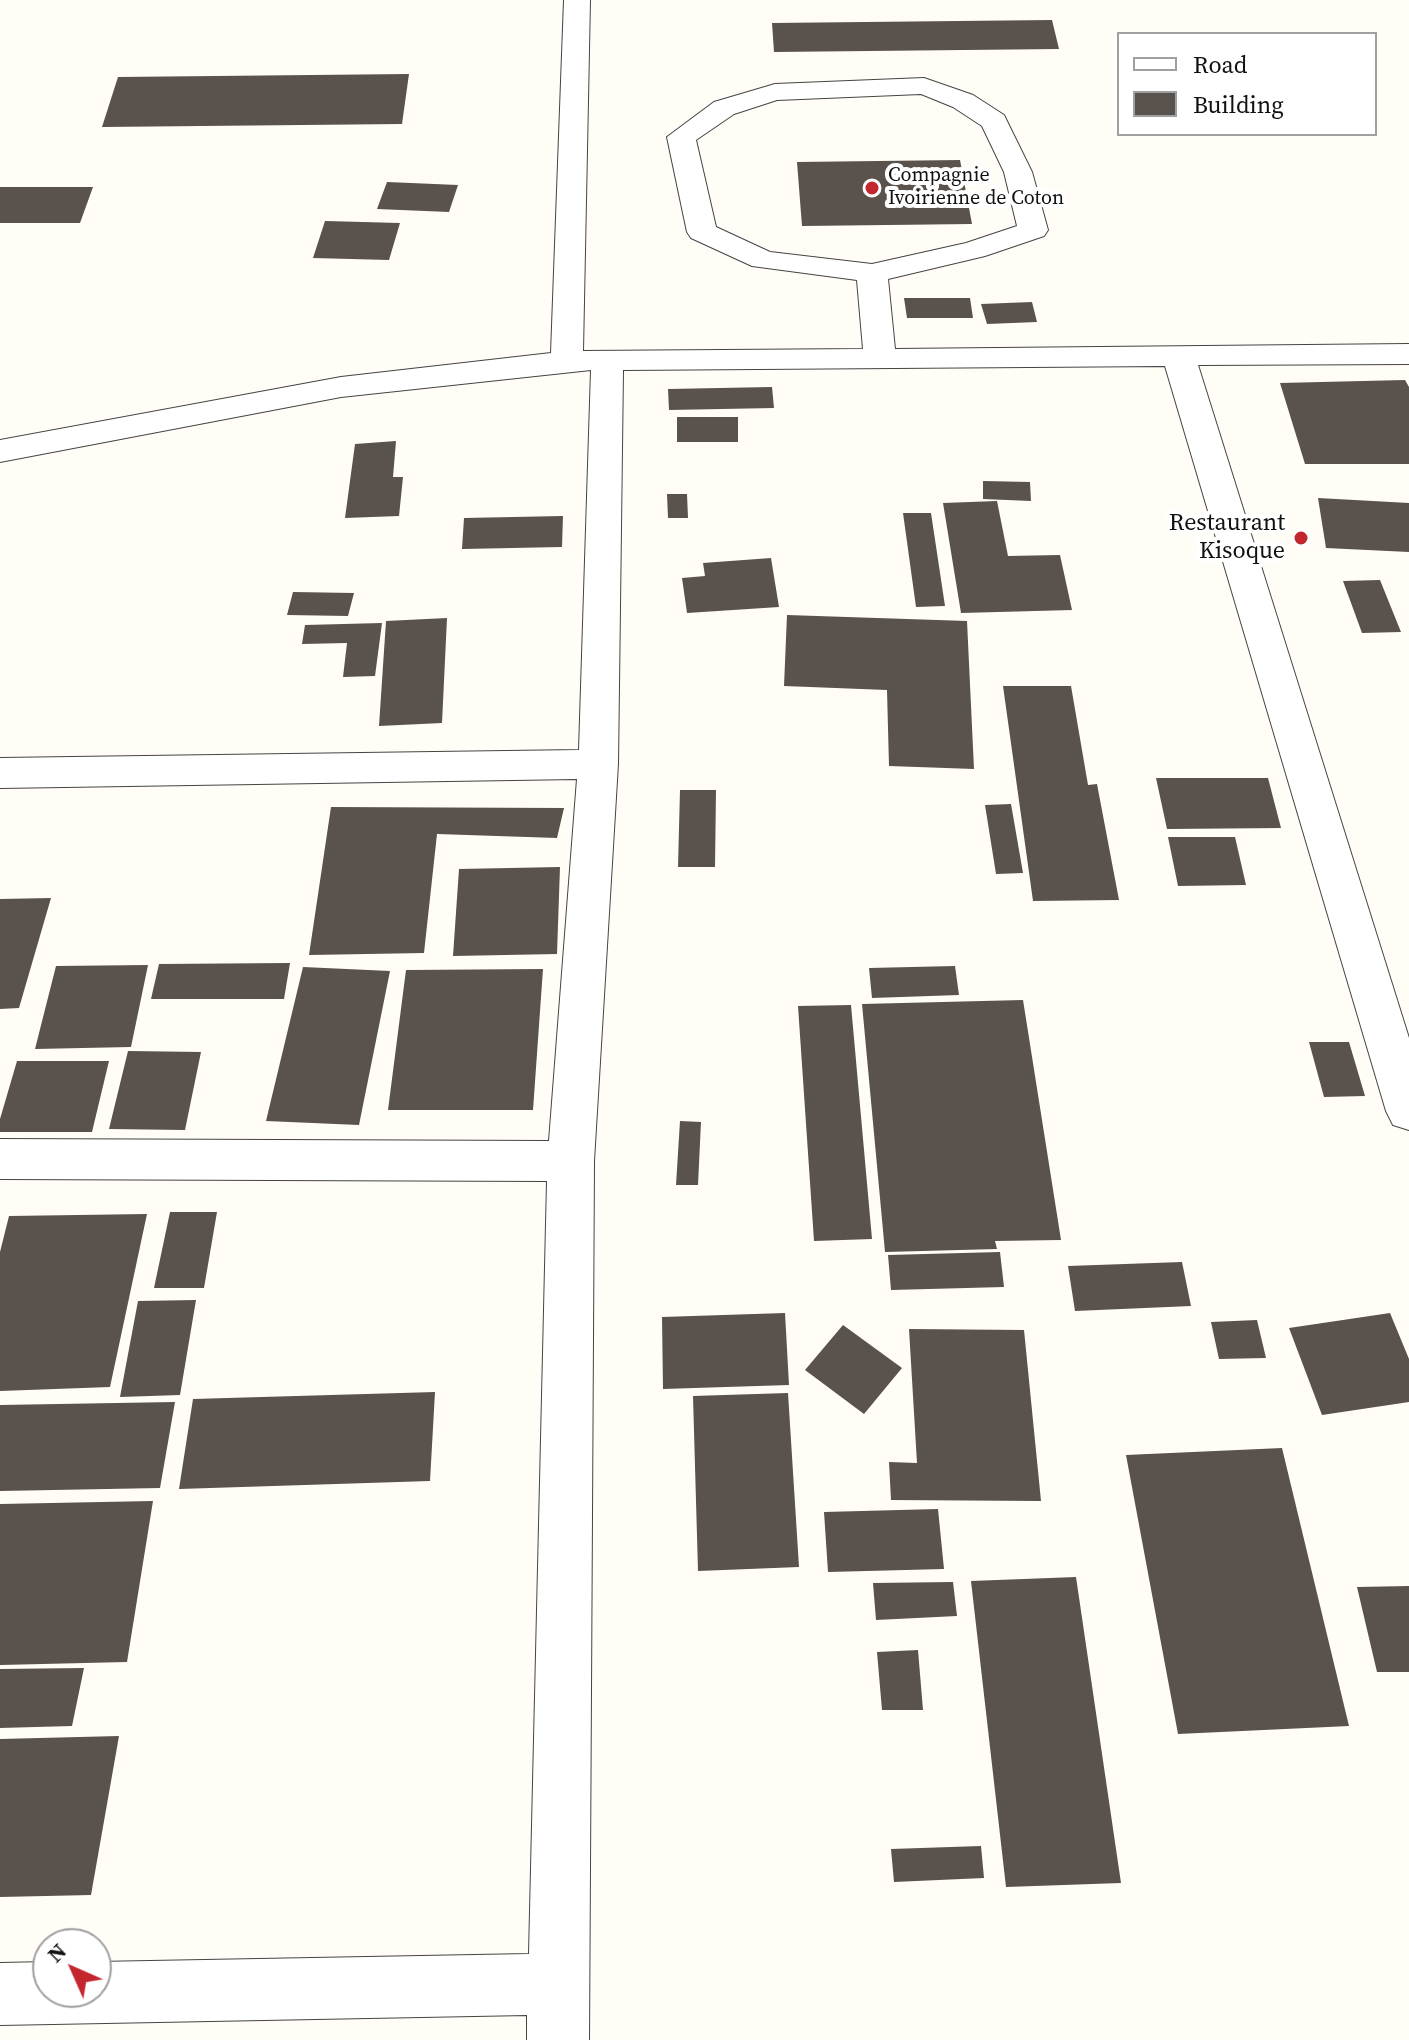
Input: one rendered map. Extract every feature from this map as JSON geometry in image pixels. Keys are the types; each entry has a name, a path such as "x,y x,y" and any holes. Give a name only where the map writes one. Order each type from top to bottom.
{"street":[{"path":"0,1994 559,2012 571,1161 598,764 577,0"},
{"path":"924,86 963,101 994,121 1018,172 1033,230 974,250 872,273 763,260 702,232 681,137 724,108 775,92 924,86"},
{"path":"872,273 880,358"},
{"path":"0,451 341,387 587,360 1409,354"},
{"path":"1179,357 1409,1111"},
{"path":"0,773 598,764"},
{"path":"0,1159 571,1161"}],"building":[{"path":"1052,20 1059,49 774,52 772,23"},
{"path":"409,74 402,124 102,127 118,77"},
{"path":"960,160 972,224 802,226 797,162"},
{"path":"387,182 458,185 449,212 377,209"},
{"path":"0,187 93,187 80,223 0,223"},
{"path":"325,221 400,223 389,260 313,258"},
{"path":"904,298 970,298 973,318 907,318"},
{"path":"1032,302 1037,322 987,324 981,304"},
{"path":"1405,380 1409,387 1409,464 1305,464 1280,383"},
{"path":"772,387 774,408 669,410 668,389"},
{"path":"677,417 738,417 738,442 677,442"},
{"path":"396,441 393,477 403,477 399,516 345,518 355,444"},
{"path":"983,481 1030,482 1031,501 983,499"},
{"path":"667,494 687,494 688,518 668,518"},
{"path":"1318,498 1409,503 1409,552 1326,548"},
{"path":"997,501 1008,556 1060,555 1072,610 961,613 943,503"},
{"path":"903,513 931,513 945,606 916,607"},
{"path":"563,516 562,547 462,549 464,518"},
{"path":"771,558 779,607 687,613 682,578 705,576 703,563"},
{"path":"1380,580 1401,632 1362,633 1343,581"},
{"path":"293,592 354,593 348,616 287,615"},
{"path":"787,615 967,621 974,769 889,766 887,690 784,686"},
{"path":"447,618 442,723 379,726 386,621"},
{"path":"382,623 375,676 343,677 347,643 302,644 305,625"},
{"path":"1003,686 1071,686 1088,785 1097,784 1119,900 1033,901"},
{"path":"1156,778 1268,778 1281,828 1167,829"},
{"path":"680,790 716,790 715,867 678,867"},
{"path":"1011,804 1023,873 996,874 985,805"},
{"path":"331,807 564,808 557,838 437,834 424,953 309,955"},
{"path":"1168,837 1235,837 1246,885 1178,886"},
{"path":"560,867 557,954 453,956 459,869"},
{"path":"51,898 19,1008 0,1009 0,899"},
{"path":"290,963 284,999 151,999 159,964"},
{"path":"148,965 131,1047 35,1049 56,966"},
{"path":"955,966 959,995 872,998 869,968"},
{"path":"303,967 390,971 359,1125 266,1121"},
{"path":"543,969 533,1110 388,1110 406,970"},
{"path":"1023,1000 1061,1240 995,1241 997,1249 885,1252 862,1004"},
{"path":"851,1005 872,1239 814,1241 798,1006"},
{"path":"1309,1042 1349,1042 1365,1096 1324,1097"},
{"path":"128,1051 201,1052 185,1130 109,1129"},
{"path":"17,1061 109,1061 92,1132 0,1132 0,1119"},
{"path":"680,1121 701,1122 698,1185 676,1185"},
{"path":"170,1212 217,1212 204,1288 154,1288"},
{"path":"147,1214 110,1387 0,1391 0,1252 9,1216"},
{"path":"1000,1252 1004,1287 891,1290 888,1255"},
{"path":"1182,1262 1191,1306 1075,1311 1068,1266"},
{"path":"196,1300 180,1395 120,1397 138,1301"},
{"path":"785,1313 789,1385 663,1389 662,1317"},
{"path":"1390,1313 1409,1359 1409,1402 1322,1415 1289,1328"},
{"path":"1257,1320 1266,1358 1219,1359 1211,1322"},
{"path":"843,1325 902,1368 864,1414 805,1370"},
{"path":"909,1329 1024,1330 1041,1501 891,1500 889,1462 917,1463"},
{"path":"435,1392 430,1481 179,1489 193,1399"},
{"path":"788,1393 799,1567 698,1571 693,1396"},
{"path":"175,1402 160,1488 0,1491 0,1405"},
{"path":"1282,1448 1349,1726 1178,1734 1126,1455"},
{"path":"153,1501 127,1662 0,1665 0,1504"},
{"path":"938,1509 944,1569 828,1572 824,1512"},
{"path":"1076,1577 1121,1883 1006,1887 971,1581"},
{"path":"953,1582 957,1616 876,1620 873,1583"},
{"path":"1409,1586 1409,1672 1377,1672 1357,1587"},
{"path":"918,1650 923,1710 882,1710 877,1652"},
{"path":"84,1668 72,1726 0,1728 0,1669"},
{"path":"119,1736 91,1895 0,1897 0,1739"},
{"path":"981,1846 984,1878 894,1882 891,1849"}],"place":[{"name":"Compagnie Ivoirienne de Coton","path":"872,188"},
{"name":"Restaurant Kisoque","path":"1301,538"}]}
